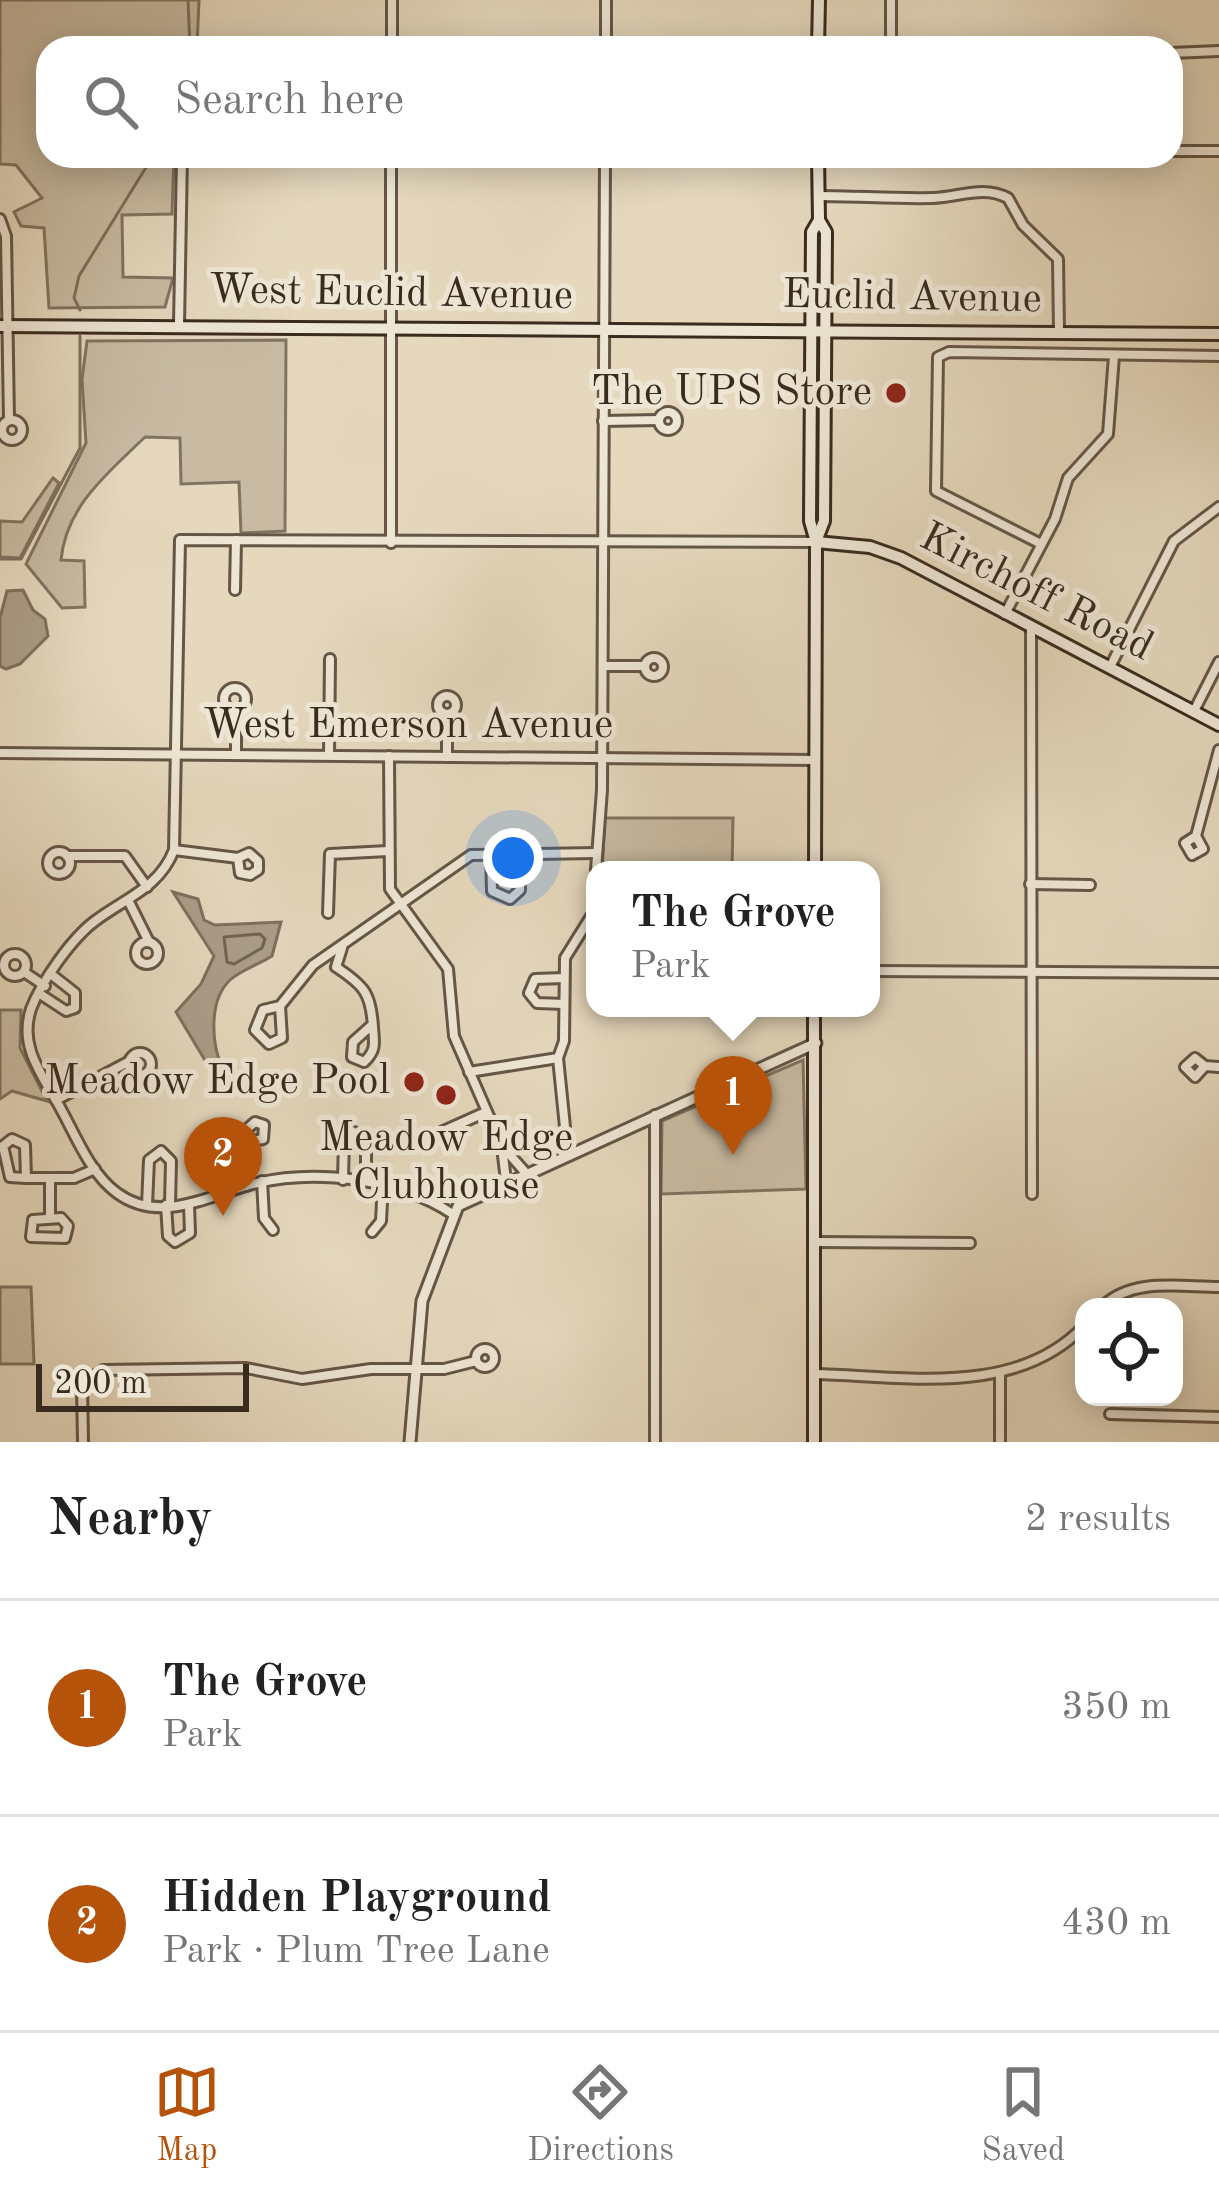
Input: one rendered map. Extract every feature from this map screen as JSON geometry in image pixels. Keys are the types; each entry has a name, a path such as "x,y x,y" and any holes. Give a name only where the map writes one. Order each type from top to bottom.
{"main road":[{"path":"818,36 819,0"},
{"path":"816,542 824,521 826,331 826,232 819,220 818,168"},
{"path":"814,861 816,542 810,521 810,331 812,232 819,220"},
{"path":"4,326 179,325"},
{"name":"West Euclid Avenue","path":"179,325 603,329"},
{"name":"Euclid Avenue","path":"603,329 1219,334"},
{"name":"Kirchoff Road","path":"816,542 870,547 901,558 1031,630 1219,724"},
{"path":"814,1442 815,1017"}],"street":[{"path":"392,0 392,36"},
{"path":"605,0 605,36"},
{"path":"890,36 891,0"},
{"path":"1183,52 1219,51"},
{"path":"1183,151 1219,152"},
{"path":"179,325 182,168"},
{"path":"391,543 392,168"},
{"path":"596,861 602,757 605,168"},
{"path":"818,196 941,198 983,190 1008,198 1023,225 1058,259 1059,333"},
{"path":"0,219 6,236 3,399 9,420"},
{"path":"1040,544 936,491 935,361 949,352 1219,356"},
{"path":"1004,615 1055,519 1068,478 1108,434 1114,356"},
{"path":"603,421 659,420"},
{"path":"1110,668 1174,542 1219,507"},
{"path":"451,1213 415,1191 366,1180 262,1181 189,1205 147,1204 115,1192 94,1169 28,1047 27,1024 42,990 85,929 158,882 175,850 180,540 816,542"},
{"path":"236,540 236,590"},
{"path":"1031,630 1028,973 1032,1194"},
{"path":"329,755 330,659"},
{"path":"1194,711 1219,662"},
{"path":"603,666 645,666"},
{"path":"236,710 236,753"},
{"path":"448,714 448,757"},
{"path":"1196,836 1219,750"},
{"name":"West Emerson Avenue","path":"0,753 815,760"},
{"path":"389,756 388,881 398,906 448,969 451,1020 469,1072 502,1146 525,1172"},
{"path":"175,850 238,857"},
{"path":"328,913 330,854 388,850"},
{"path":"491,854 492,891 510,898 520,890 520,853"},
{"path":"280,1006 281,1038 268,1044 255,1030 263,1010 280,1006 323,960 471,855 596,853"},
{"path":"68,856 125,856 147,887"},
{"path":"1030,884 1090,885"},
{"path":"128,900 149,942"},
{"path":"565,1127 563,1069 558,1058 564,1042 564,978 567,953 586,924"},
{"path":"336,967 342,947"},
{"path":"323,960 370,995 374,1050 364,1062 357,1061 352,1057 353,1042 372,1025"},
{"path":"880,971 1219,973"},
{"path":"24,972 66,1011 75,1008 75,993 52,975"},
{"path":"564,978 535,979 529,993 537,1003 564,1004"},
{"path":"410,1442 412,1368 422,1301 451,1213 525,1172 816,1043"},
{"path":"469,1072 558,1058"},
{"path":"56,1100 128,1062"},
{"path":"1204,1066 1219,1067"},
{"path":"410,1146 486,1112"},
{"path":"655,1114 655,1442"},
{"path":"343,1180 344,1139 357,1131 366,1140 366,1180"},
{"path":"26,1178 25,1145 12,1139 3,1146 4,1170 10,1177 26,1178 50,1179 74,1178 94,1169"},
{"path":"246,1186 247,1142"},
{"path":"502,1146 506,1181"},
{"path":"147,1204 149,1160 161,1151 171,1161 168,1236 175,1242 190,1233 189,1205"},
{"path":"50,1179 50,1218"},
{"path":"262,1181 264,1218 273,1231"},
{"path":"372,1232 381,1221 383,1183"},
{"path":"50,1218 67,1222 65,1238 31,1237 33,1220 50,1218"},
{"path":"815,1242 970,1243"},
{"path":"1112,1298 1141,1286 1219,1287"},
{"path":"814,1374 1000,1375 1034,1361 1075,1332"},
{"path":"83,1442 80,1396 86,1376 103,1370 246,1368 302,1379 476,1361"},
{"path":"1000,1375 1000,1442"},
{"path":"1110,1414 1219,1417"}],"shaded area":[{"path":"0,0 199,0 198,36 36,36 36,168 174,168 172,214 122,215 123,277 173,278 165,307 49,308 44,228 21,226 14,212 42,198 16,165 0,164"},
{"path":"286,340 285,531 241,533 239,482 181,484 180,438 145,437 91,492 71,523 61,560 84,561 85,607 62,608 26,564 86,443 82,379 87,341"},
{"path":"53,478 59,483 20,558 0,557 0,521 22,522"},
{"path":"605,818 733,818 732,861 603,861"},
{"path":"0,1010 21,1010 20,1048 47,1101 12,1091 0,1099"},
{"path":"803,1060 806,1189 661,1194 662,1121"},
{"path":"0,1287 31,1287 34,1364 0,1364"}],"water":[{"path":"23,590 33,610 45,619 48,636 20,664 6,669 0,666 0,618 7,591"},
{"path":"173,892 198,899 204,920 215,925 281,922 272,956 230,980 218,1001 215,1040 227,1076 206,1062 176,1012 201,984 214,956"}],"waterway":[{"path":"188,0 190,36"},
{"path":"80,310 74,298 79,276 146,168"},
{"path":"0,559 21,559 80,448 80,336"}],"place":[{"name":"The UPS Store","path":"896,393"},
{"name":"Meadow Edge Pool","path":"414,1082"},
{"name":"Meadow Edge Clubhouse","path":"446,1095"},
{"name":"The Grove","path":"733,1155"},
{"name":"Hidden Playground","path":"223,1216"}]}
